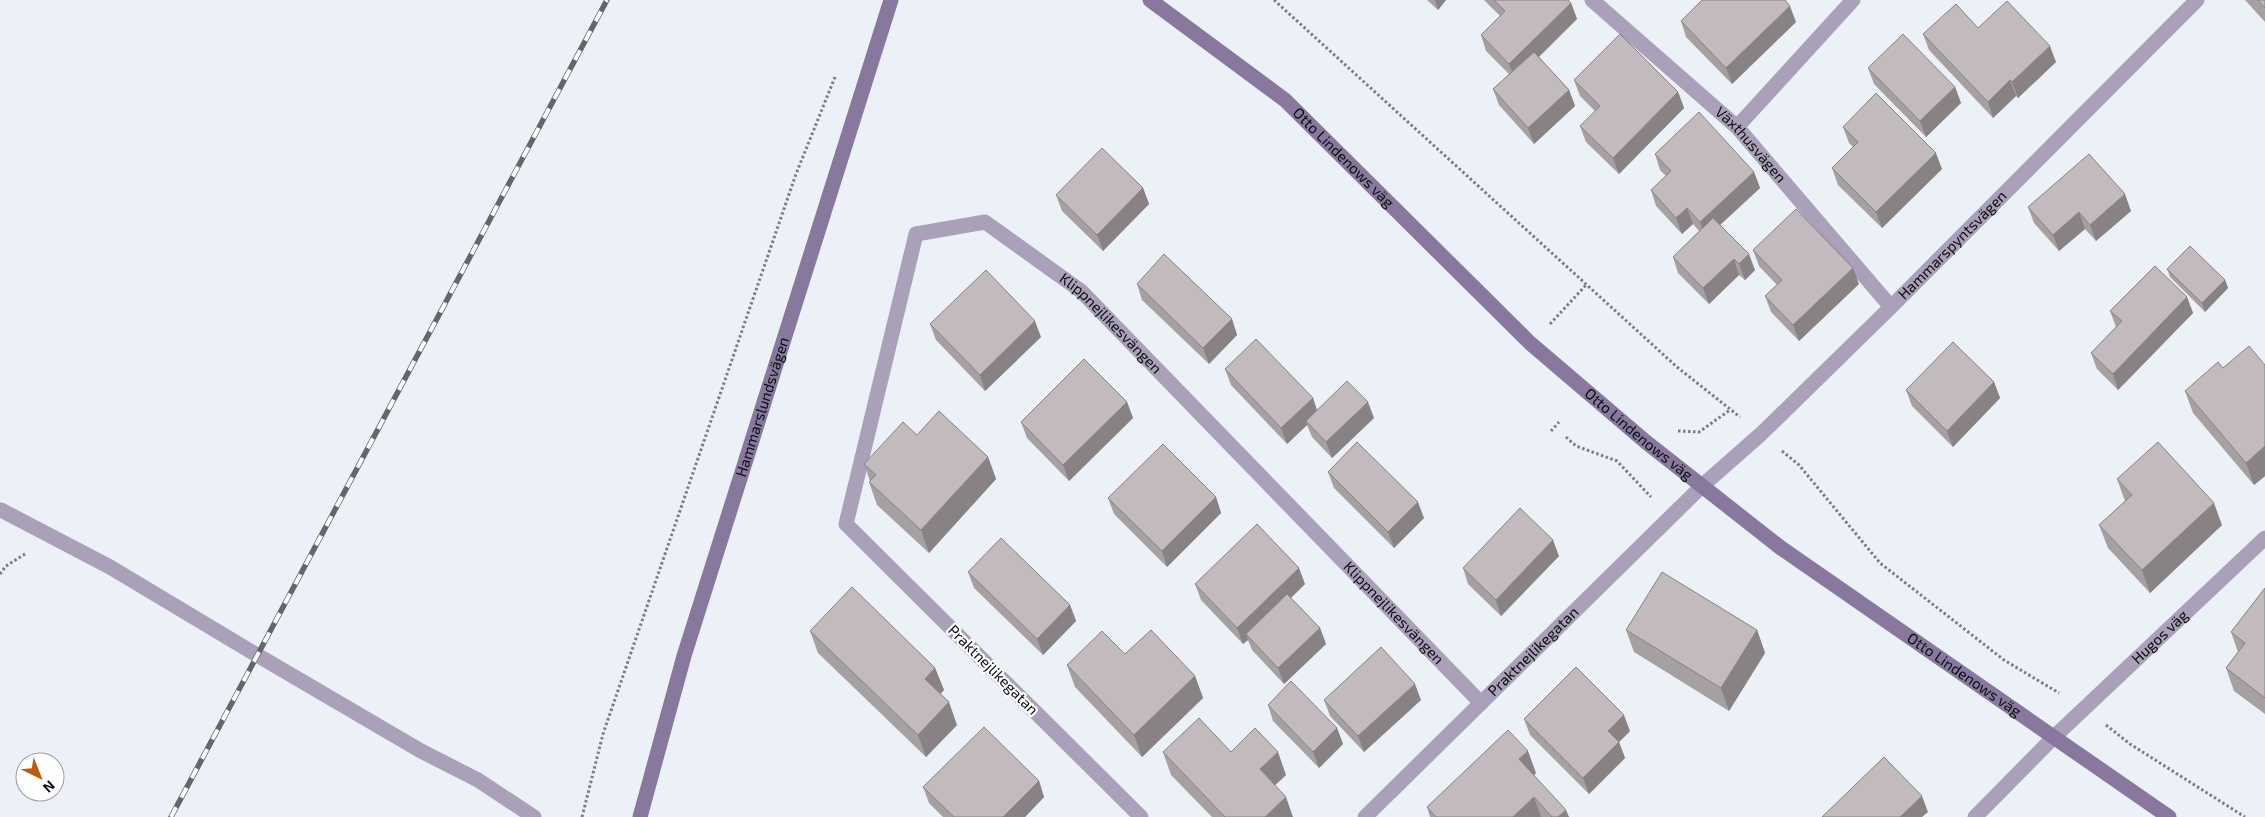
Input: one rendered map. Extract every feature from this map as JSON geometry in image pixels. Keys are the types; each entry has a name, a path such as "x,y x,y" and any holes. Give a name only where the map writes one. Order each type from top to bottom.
{"street":[{"name":"Hammarslundsvägen","path":"640,817 684,656 891,0"},
{"name":"Otto Lindenows väg","path":"1150,0 1285,100 1530,343 1639,436 1781,548 2169,817"},
{"name":"Växthusvägen","path":"1592,0 1737,127 1891,307"},
{"path":"1737,127 1853,0"},
{"name":"Hammarspyntsvägen","path":"1703,485 1761,434 1891,307 2197,0"},
{"name":"Klippnejlikesvängen","path":"846,524 916,234 985,222 1081,291 1481,703"},
{"name":"Praktnejlikegatan","path":"1365,817 1703,485"},
{"path":"1,510 110,566 281,670 421,751 478,780 534,817"},
{"name":"Praktnejlikegatan","path":"846,524 1141,817"},
{"name":"Hugos väg","path":"1975,817 2054,737 2265,538"}],"path":[{"path":"582,817 610,715 796,174 836,73"},
{"path":"1553,320 1587,284"},
{"path":"1673,431 1699,432 1730,410"},
{"path":"1551,431 1559,422"},
{"path":"1566,437 1576,446 1617,461 1671,517"}],"building":[{"path":"1494,0 1568,0 1571,3 1509,64 1481,35 1505,11"},
{"path":"1702,0 1785,0 1790,6 1726,68 1681,21"},
{"path":"2258,0 2265,0 2265,8"},
{"path":"2007,1 2050,46 2012,82 2010,80 1988,102 1923,34 1956,4 1978,28"},
{"path":"1620,34 1678,92 1613,158 1580,126 1600,106 1574,80"},
{"path":"1903,34 1955,87 1920,121 1868,68"},
{"path":"1534,52 1569,90 1528,128 1493,89"},
{"path":"1876,93 1936,153 1876,212 1832,168 1858,142 1843,127"},
{"path":"1699,112 1754,172 1700,222 1687,208 1676,218 1651,190 1671,171 1655,154"},
{"path":"1102,148 1143,188 1097,235 1056,195"},
{"path":"2089,154 2125,194 2090,225 2079,212 2053,235 2028,207"},
{"path":"1796,209 1853,268 1793,325 1765,296 1782,280 1753,250"},
{"path":"1713,218 1749,254 1739,264 1734,259 1703,288 1673,257"},
{"path":"2190,246 2225,280 2202,303 2167,269"},
{"path":"1164,254 1232,319 1203,348 1137,284"},
{"path":"2155,266 2187,297 2113,374 2091,353 2122,321 2110,311"},
{"path":"986,270 1035,321 980,375 930,324"},
{"path":"1256,339 1313,398 1281,428 1225,369"},
{"path":"1953,342 1994,382 1947,431 1906,390"},
{"path":"2249,346 2265,365 2265,446 2246,463 2185,391 2218,362 2223,368"},
{"path":"1084,359 1127,402 1063,465 1021,422"},
{"path":"1347,381 1368,402 1326,442 1306,421"},
{"path":"939,411 988,457 921,530 869,482 876,475 864,464 903,422 917,435"},
{"path":"1357,442 1418,502 1388,532 1328,472"},
{"path":"2158,442 2214,503 2142,570 2099,525 2132,495 2117,479"},
{"path":"1163,444 1216,497 1162,551 1108,498"},
{"path":"1520,508 1553,540 1496,600 1463,568"},
{"path":"1257,524 1299,568 1237,628 1195,584"},
{"path":"1001,538 1070,605 1037,639 968,572"},
{"path":"1662,572 1757,630 1721,688 1626,630"},
{"path":"852,587 935,668 925,679 949,702 918,735 810,631"},
{"path":"2265,588 2265,698 2226,668 2245,643 2231,632"},
{"path":"1287,594 1320,628 1278,668 1246,634"},
{"path":"1151,630 1195,676 1134,735 1067,665 1102,631 1125,654"},
{"path":"1381,647 1415,684 1358,736 1324,700"},
{"path":"1576,667 1624,715 1608,731 1619,742 1583,778 1524,719"},
{"path":"1291,681 1337,728 1313,752 1268,705"},
{"path":"1199,718 1231,752 1255,728 1278,752 1260,769 1286,797 1265,817 1225,817 1163,752"},
{"path":"984,727 1039,781 1003,817 954,817 923,787"},
{"path":"1508,730 1528,751 1519,759 1566,810 1558,817 1552,817 1534,797 1513,817 1436,817 1427,807"},
{"path":"1884,757 1922,796 1900,817 1822,817"}],"railway":[{"path":"171,817 607,0"}]}
